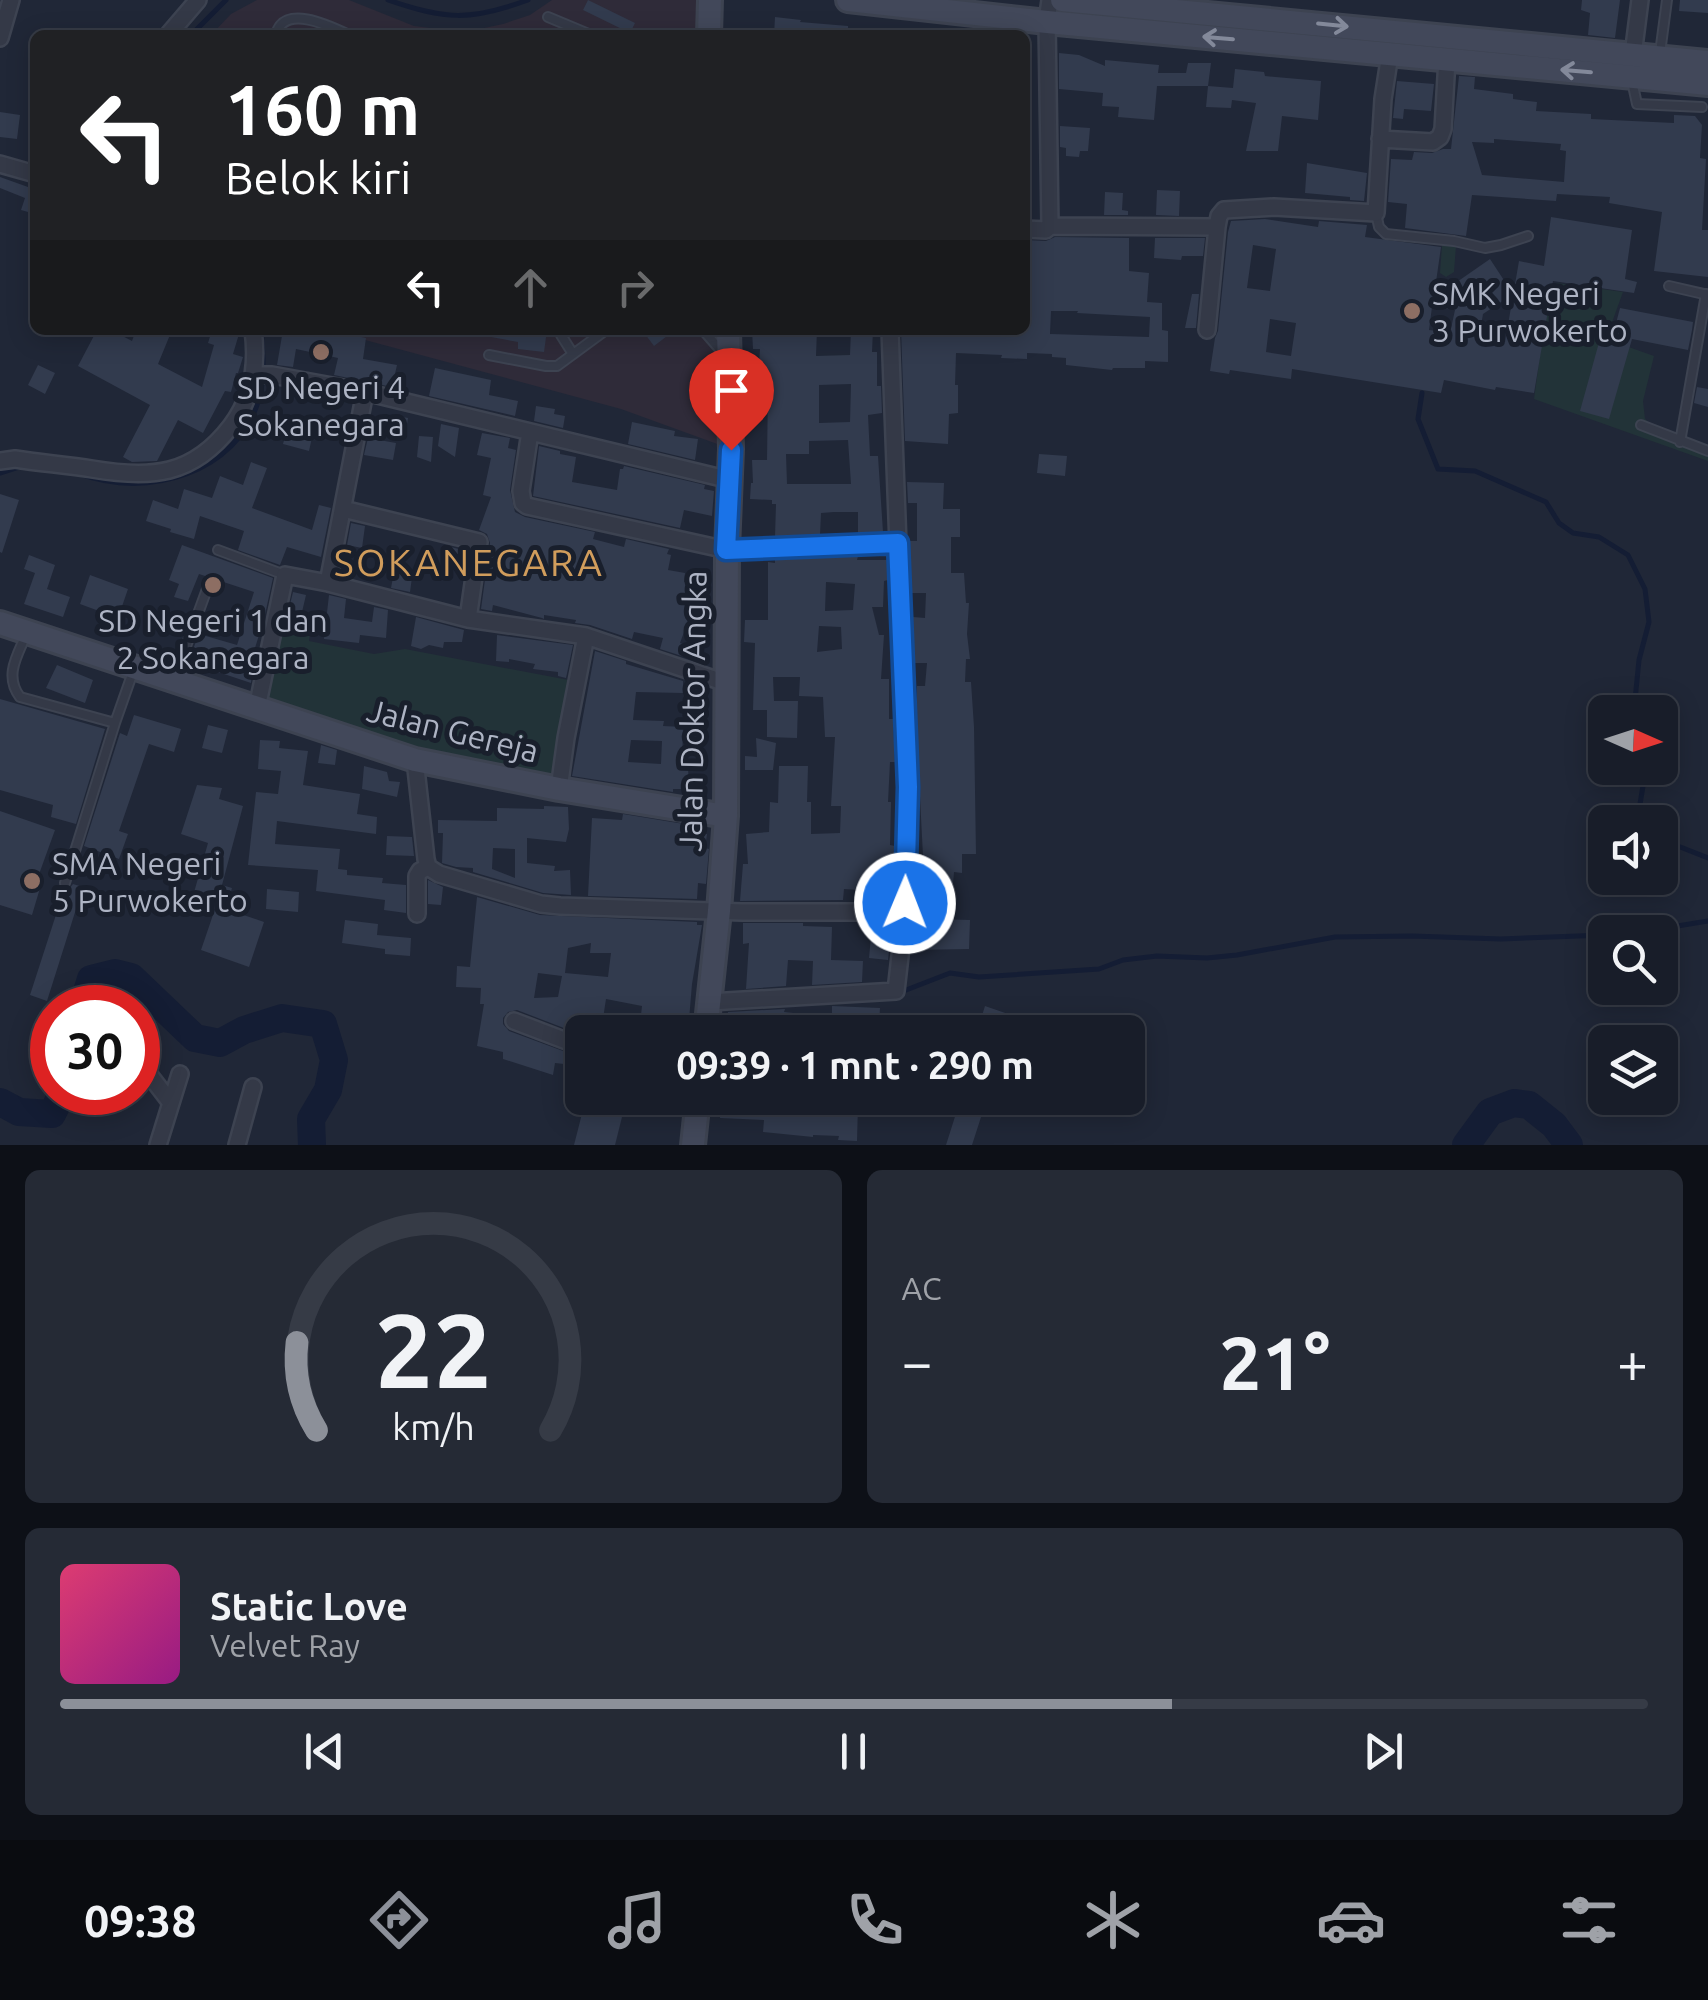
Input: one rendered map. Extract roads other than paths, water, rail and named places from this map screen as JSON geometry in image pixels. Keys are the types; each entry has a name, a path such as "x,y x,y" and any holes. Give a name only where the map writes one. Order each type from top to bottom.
{"street":[{"path":"0,38 11,0"},
{"path":"172,30 198,0"},
{"path":"709,30 710,0"},
{"path":"848,0 1048,11 1632,66 1705,96"},
{"path":"1062,0 1232,8 1273,31 1390,54 1446,59 1478,51"},
{"path":"1632,66 1640,0"},
{"path":"1048,11 1050,226"},
{"path":"1206,330 1217,227 1224,210 1274,206 1376,213 1390,54"},
{"path":"1632,66 1660,57 1708,62"},
{"path":"1380,139 1434,142 1440,137 1446,59"},
{"path":"0,164 30,173"},
{"path":"1030,229 1217,227"},
{"path":"0,460 118,474 166,472 188,464 214,446 263,375 254,335"},
{"name":"Jalan Doktor Angka","path":"708,1015 726,816 728,335"},
{"path":"710,1002 896,991 905,912 908,787 890,335"},
{"path":"263,375 365,392 730,480"},
{"path":"328,583 365,392"},
{"path":"530,432 521,491 523,503 726,550 898,543"},
{"path":"344,509 479,542 468,620"},
{"path":"257,708 285,575 468,620 586,636 726,683"},
{"name":"Jalan Gereja","path":"0,623 415,760 559,789 726,816"},
{"path":"559,789 586,636"},
{"path":"415,760 428,868"},
{"path":"428,868 541,904 719,911 905,912"},
{"path":"417,914 417,876 428,868"},
{"path":"514,1022 565,1041"},
{"path":"158,1145 180,1074"},
{"path":"237,1145 253,1088"},
{"path":"160,1089 171,1104"},
{"path":"693,1143 696,1115"}],"lane":[{"path":"1660,57 1666,0"},
{"path":"277,30 290,18 338,30"},
{"path":"548,18 578,30"},
{"path":"1376,213 1379,227 1386,234 1485,248 1528,236"},
{"path":"1668,286 1707,295 1680,442"},
{"path":"561,335 573,354"},
{"path":"489,355 553,367 599,335"},
{"path":"707,335 729,360"},
{"path":"1641,425 1708,451"},
{"path":"218,550 285,575"},
{"path":"174,679 208,588"},
{"path":"27,631 11,678 20,697 114,723"},
{"path":"65,883 135,667"}],"waterway":[{"path":"196,30 226,0"},
{"path":"388,0 458,15 490,12 528,0"},
{"path":"80,474 106,481 160,481 186,474 231,446 248,425 259,399 263,374 261,335"},
{"path":"1422,393 1418,419 1438,469 1475,471 1546,502 1559,523 1573,533 1599,537 1628,555 1645,589 1649,622 1636,695"},
{"path":"0,473 25,465"},
{"path":"1640,805 1643,785"},
{"path":"1678,846 1708,858"},
{"path":"1678,926 1708,921"},
{"path":"901,992 950,973 979,977 1099,969 1123,960 1237,955 1335,937 1588,936"},
{"path":"89,985 91,979 115,973 131,977 139,985"},
{"path":"160,1005 195,1038 220,1043 244,1030 282,1018 323,1024 334,1060 328,1090 311,1119 312,1145"},
{"path":"0,1102 19,1112 30,1113"},
{"path":"1466,1145 1490,1112 1514,1103 1529,1105 1554,1125 1569,1145"}],"place":[{"name":"SMK Negeri 3 Purwokerto","path":"1412,311"},
{"name":"SD Negeri 4 Sokanegara","path":"321,352"},
{"name":"SD Negeri 1 dan 2 Sokanegara","path":"213,585"},
{"name":"SMA Negeri 5 Purwokerto","path":"32,881"}],"district":[{"name":"SOKANEGARA","path":"469,562"}]}
